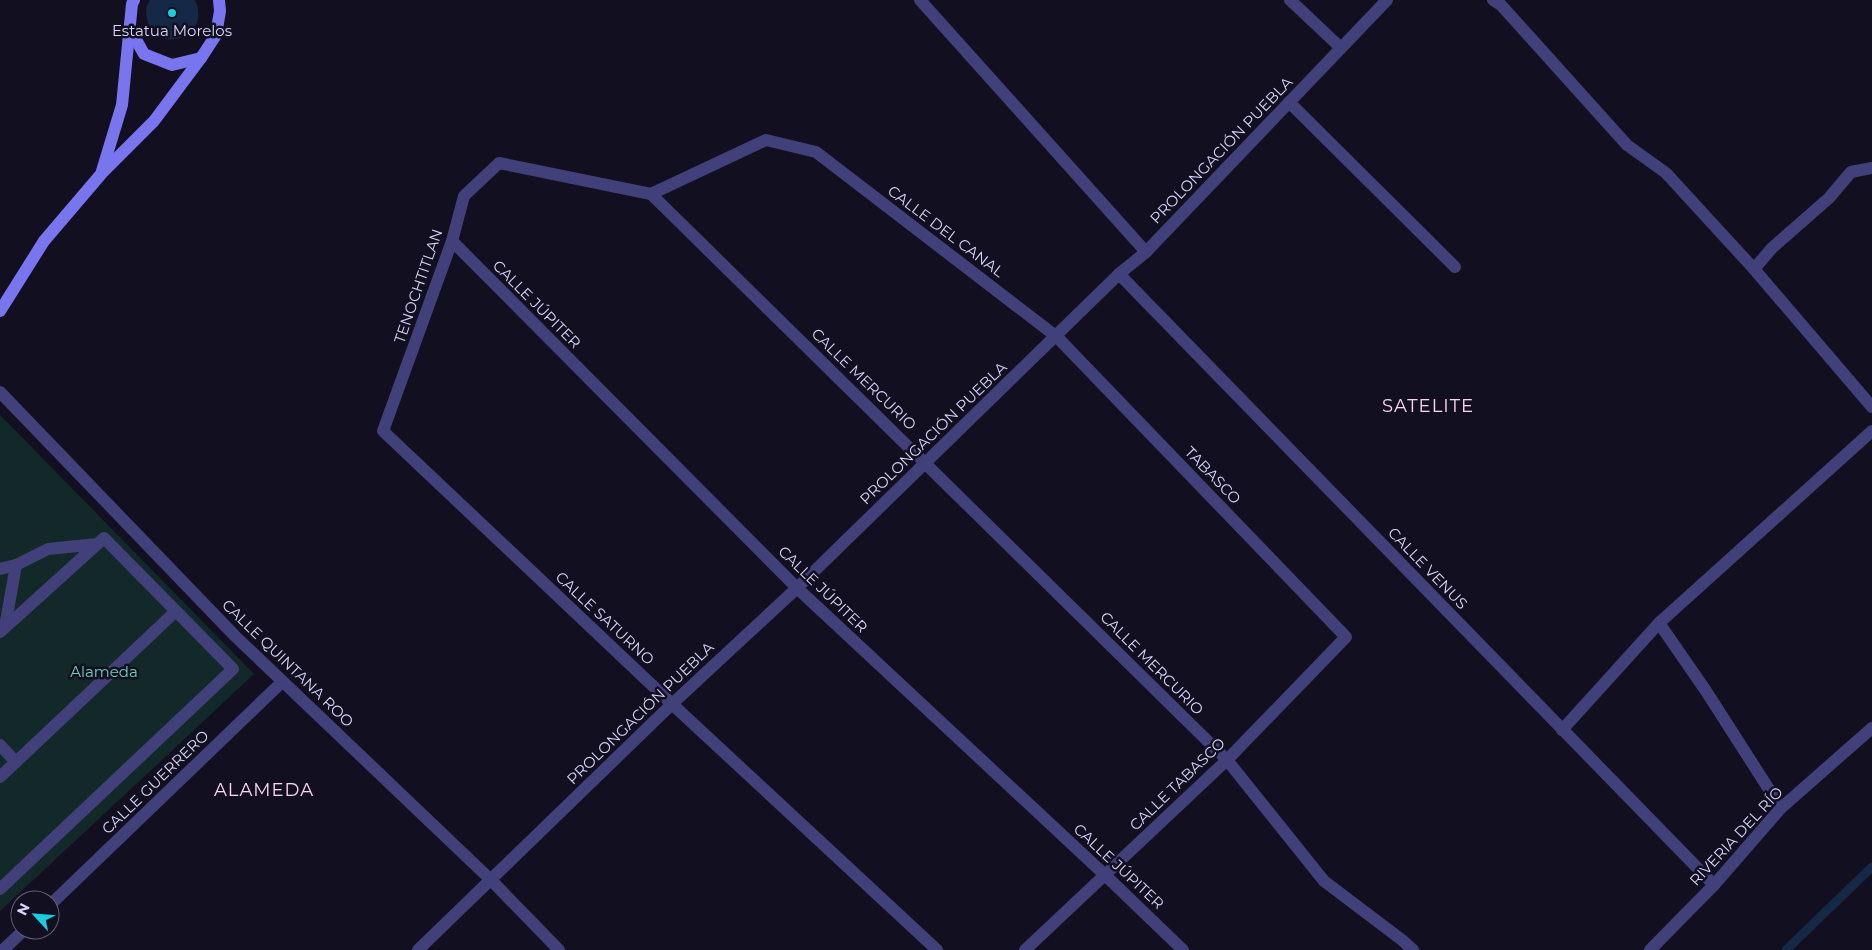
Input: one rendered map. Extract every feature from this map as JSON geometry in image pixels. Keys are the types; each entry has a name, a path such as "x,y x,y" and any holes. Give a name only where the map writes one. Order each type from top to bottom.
{"street":[{"path":"102,173 122,105 132,4 134,0"},
{"path":"0,311 44,241 102,173 154,121 201,58 216,35 220,11 219,0"},
{"path":"920,0 1146,252"},
{"path":"1290,0 1341,48"},
{"name":"PROLONGACIÓN PUEBLA","path":"418,950 672,704 797,588 1119,274 1146,252 1387,0"},
{"path":"1499,2 1627,145 1666,173 1754,269 1872,407"},
{"path":"130,29 144,54 172,65 201,58"},
{"path":"1289,102 1455,268"},
{"name":"CALLE DEL CANAL","path":"651,194 766,140 816,152 1056,336"},
{"name":"TENOCHTITLAN","path":"383,431 452,241 464,196 500,163 651,194"},
{"path":"1754,269 1772,248 1829,198 1852,172 1872,168"},
{"name":"CALLE MERCURIO","path":"651,194 926,462 1227,760 1324,881 1413,950"},
{"name":"CALLE JÚPITER","path":"452,241 797,588 1183,950"},
{"name":"CALLE VENUS","path":"1119,274 1714,885"},
{"name":"TABASCO","path":"1056,336 1346,637"},
{"name":"CALLE QUINTANA ROO","path":"0,392 236,637 491,880 559,950"},
{"name":"CALLE SATURNO","path":"383,431 672,704 937,950"},
{"path":"1562,730 1659,623 1872,431"},
{"path":"0,889 234,669 175,612 104,538 3,630"},
{"path":"0,569 16,565 48,549 97,544"},
{"path":"3,630 16,565"},
{"path":"0,777 175,612"},
{"path":"1659,623 1706,691 1781,808"},
{"name":"CALLE TABASCO","path":"1025,950 1227,760 1346,637"},
{"name":"CALLE GUERRERO","path":"60,895 282,682"},
{"name":"RIVERIA DEL RÍO","path":"1650,950 1714,885 1781,808 1872,728"},
{"path":"0,746 16,762"},
{"path":"3,950 14,940"}],"green space":[{"name":"Alameda","path":"0,415 254,674 23,890 10,890 10,902 0,911"}],"water":[{"path":"150,0 195,0 198,14 196,25 190,33 180,38 170,40 160,37 152,30 147,19 146,9"}],"waterway":[{"path":"1786,950 1872,867"}],"place":[{"name":"Estatua Morelos","path":"172,13"}],"district":[{"name":"SATELITE","path":"1428,406"},
{"name":"ALAMEDA","path":"264,790"}]}
